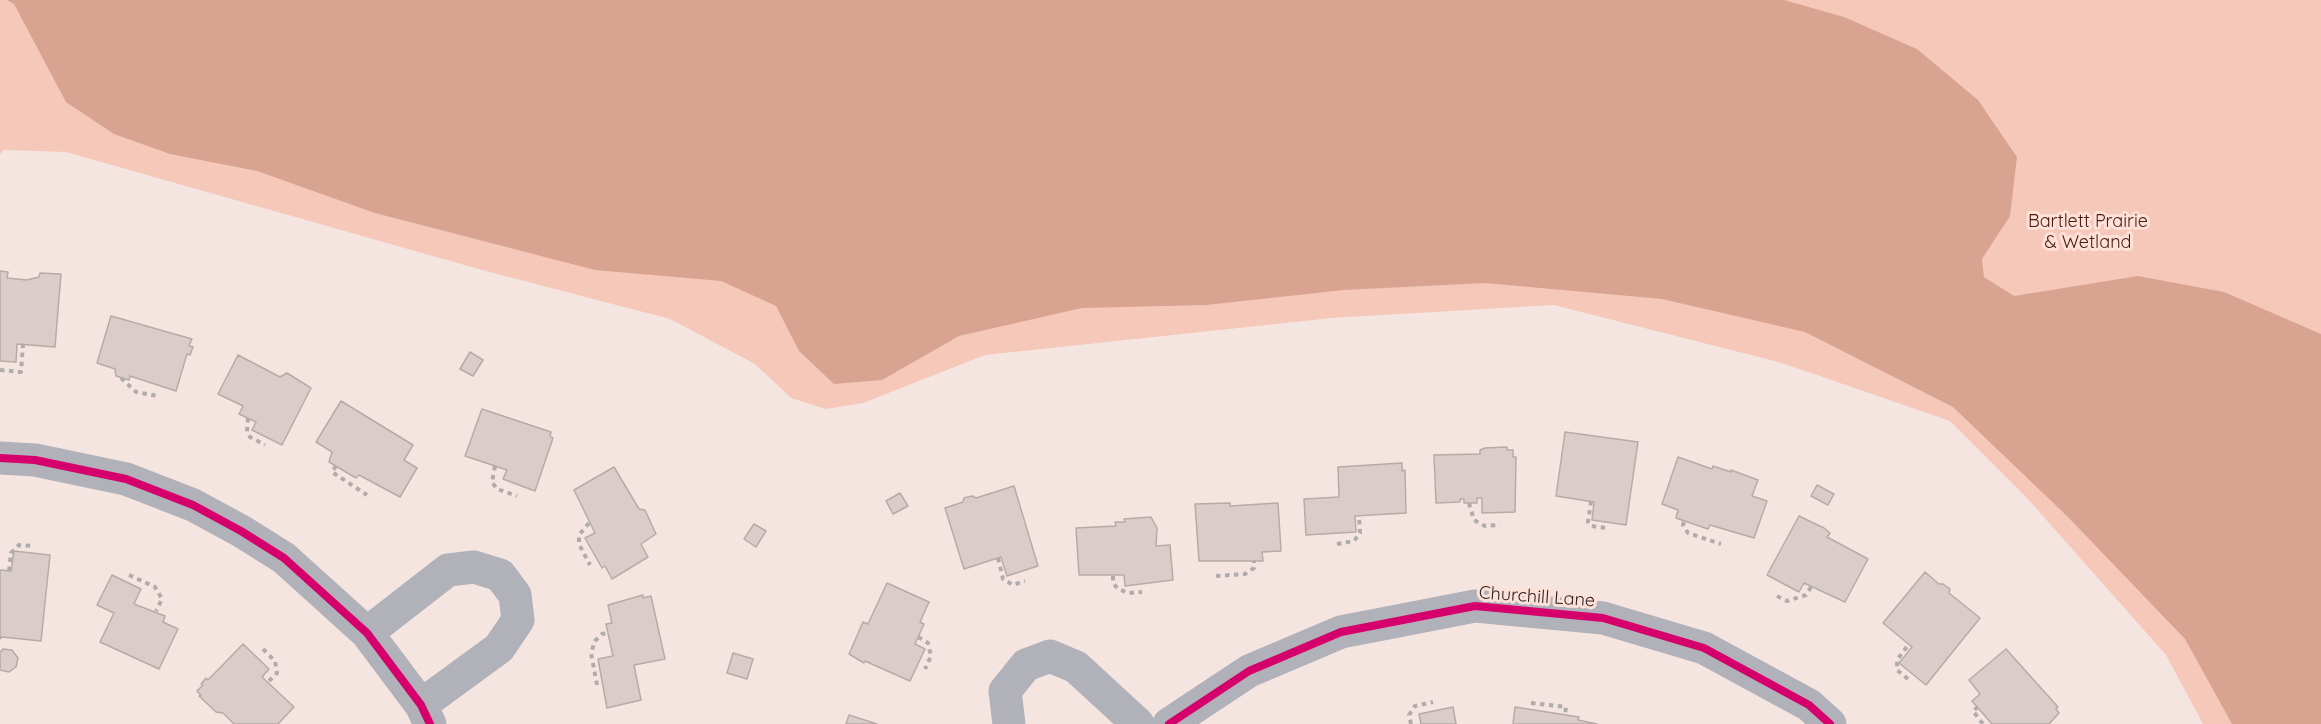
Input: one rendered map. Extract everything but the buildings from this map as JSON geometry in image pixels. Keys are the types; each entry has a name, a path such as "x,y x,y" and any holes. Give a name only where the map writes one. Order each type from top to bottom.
{"street":[{"path":"0,458 35,460 126,479 193,505 284,558 367,633 426,714 499,648 518,621 515,595 500,575 474,567 448,570 367,633"},
{"name":"Churchill Lane","path":"1169,724 1249,671 1341,632 1475,606 1603,618 1704,648 1809,705 1830,724"},
{"path":"1009,724 1005,691 1026,665 1050,656 1076,667 1138,724"}],"path":[{"path":"0,370 21,372 24,344"},
{"path":"121,378 136,392 158,396"},
{"path":"248,418 246,432 250,437 265,445"},
{"path":"336,466 332,472 367,495"},
{"path":"495,466 492,482 497,489 517,496"},
{"path":"1591,501 1588,522 1591,526 1607,528"},
{"path":"1469,503 1474,520 1485,526 1500,525"},
{"path":"1337,544 1354,541 1360,533 1359,515"},
{"path":"1684,522 1683,525 1688,533 1721,544"},
{"path":"589,523 579,535 579,544 590,565"},
{"path":"9,571 11,553 19,545 32,546"},
{"path":"998,558 1003,579 1013,585 1025,581"},
{"path":"1215,576 1245,574 1254,568 1254,561"},
{"path":"129,575 155,587 162,599 156,611"},
{"path":"1113,576 1113,583 1118,589 1128,593 1142,592"},
{"path":"1777,596 1787,601 1806,595 1811,587"},
{"path":"597,685 591,653 595,641 602,634 608,633"},
{"path":"918,637 928,643 931,656 925,669"},
{"path":"1908,679 1897,670 1897,660 1909,644"},
{"path":"263,649 275,661 277,673 268,682"},
{"path":"1410,724 1409,715 1415,706 1433,702"},
{"path":"1531,703 1566,707 1565,715"},
{"path":"1978,707 1973,711 1983,724"}],"green space":[{"name":"Bartlett Prairie & Wetland","path":"0,0 2321,0 2321,724 2203,724 2166,655 2027,498 1950,421 1782,363 1554,305 1332,318 985,355 863,403 826,409 791,398 755,364 670,319 482,270 66,152 4,150 0,154"}],"shaded area":[{"name":"Bartlett Prairie & Wetland","path":"7,0 1784,0 1844,17 1917,49 1978,100 2017,157 2010,216 1982,259 1984,277 2014,296 2138,276 2224,292 2321,334 2321,724 2232,724 2185,639 2068,517 1953,407 1805,332 1662,299 1485,283 1344,290 1206,305 1082,308 959,336 882,380 834,384 799,351 776,306 721,281 595,270 375,213 257,171 170,154 114,134 66,102 14,4"}],"cycle path":[{"path":"0,458 35,460 126,479 193,505 241,531 284,558 367,633 421,705 430,724"},
{"path":"1169,724 1249,671 1341,632 1475,606 1603,618 1704,648 1809,705 1830,724"}]}
